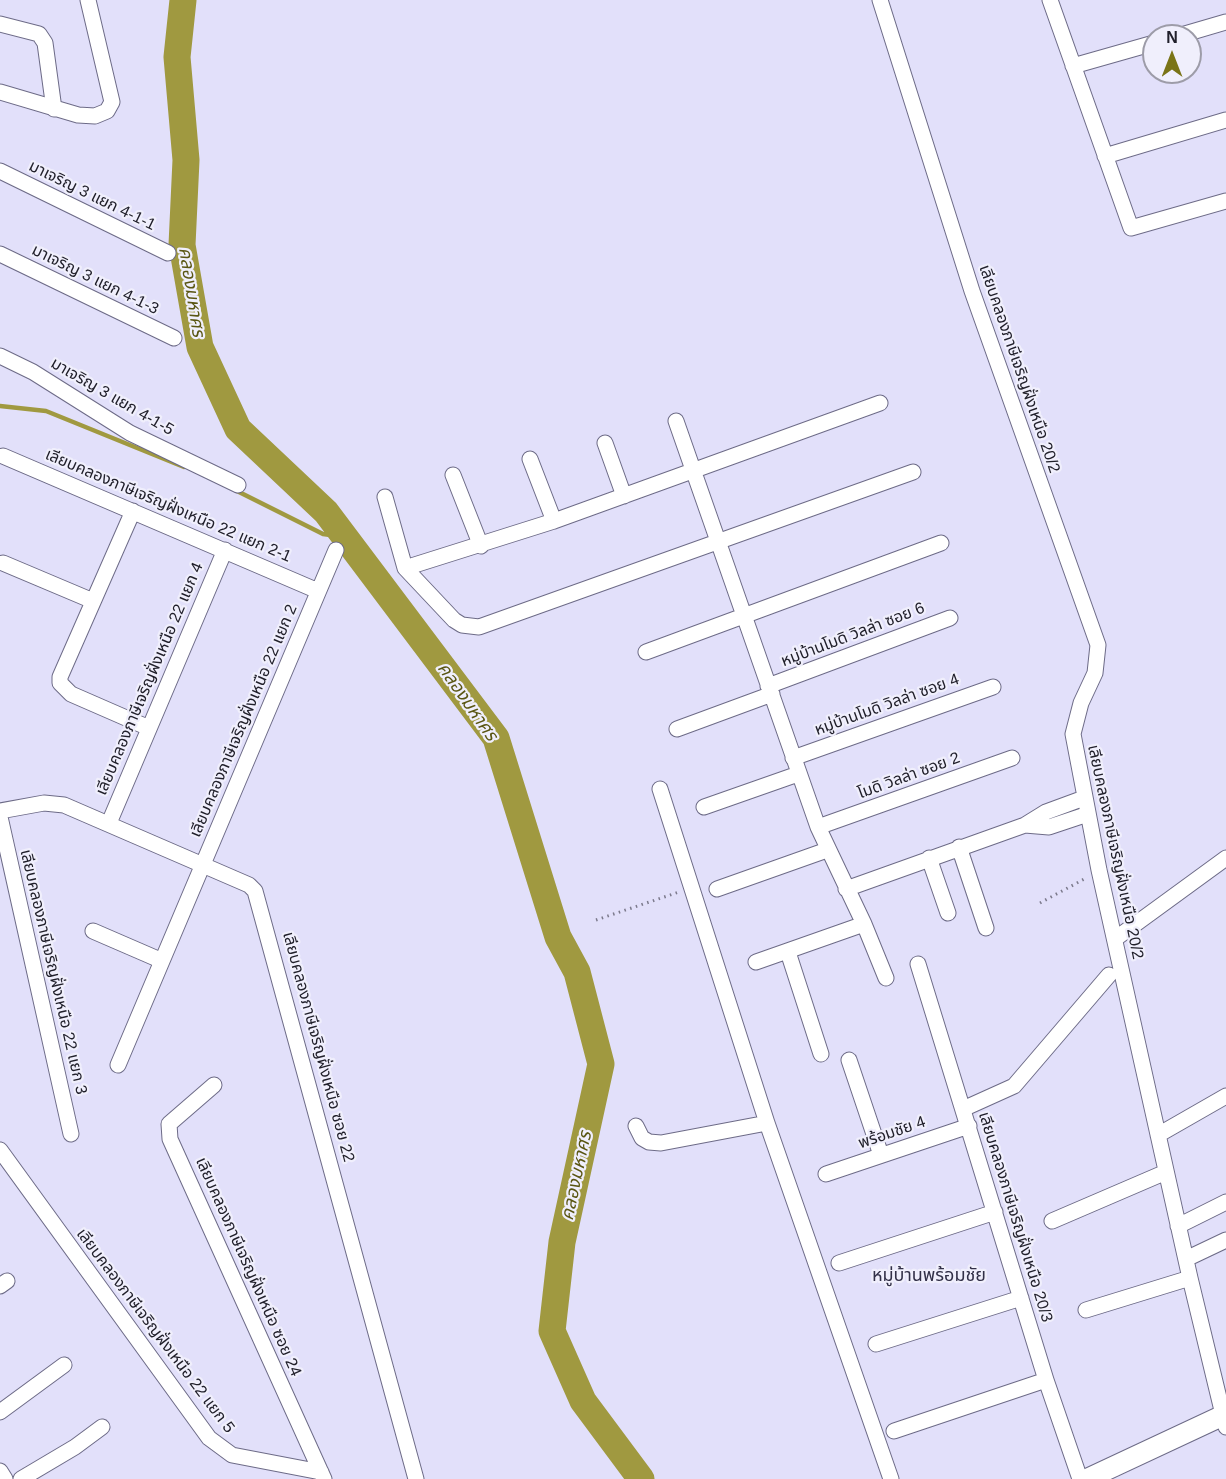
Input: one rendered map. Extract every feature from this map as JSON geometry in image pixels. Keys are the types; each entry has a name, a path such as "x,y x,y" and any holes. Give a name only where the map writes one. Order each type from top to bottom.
{"main road":[{"path":"1087,1479 1225,1419"}],"street":[{"path":"1,94 54,109 95,116 107,111 112,102 88,0"},
{"name":"เลียบคลองภาษีเจริญฝั่งเหนือ 20/2","path":"880,0 972,291 1098,645 1095,673 1081,703 1073,734 1099,870 1166,1172 1225,1419"},
{"path":"1050,0 1131,228 1226,201"},
{"path":"1202,29 1226,22"},
{"path":"0,24 39,34 45,43 54,109"},
{"path":"1073,66 1142,46"},
{"path":"1105,156 1226,120"},
{"name":"มาเจริญ 3 แยก 4-1-1","path":"0,171 168,253"},
{"name":"มาเจริญ 3 แยก 4-1-3","path":"0,254 174,338"},
{"name":"มาเจริญ 3 แยก 4-1-5","path":"0,356 33,372 130,433 238,484"},
{"path":"405,568 481,546 554,521 880,403"},
{"path":"676,421 798,774 827,850 864,924 886,978"},
{"path":"605,443 624,496"},
{"name":"เลียบคลองภาษีเจริญฝั่งเหนือ 22 แยก 2-1","path":"3,456 318,591"},
{"path":"530,459 554,521"},
{"path":"385,497 405,568 454,620 462,626 479,627 913,472"},
{"path":"453,475 481,546"},
{"path":"133,511 60,677 60,683 71,694 149,728"},
{"path":"646,652 941,543"},
{"name":"เลียบคลองภาษีเจริญฝั่งเหนือ 22 แยก 4","path":"109,823 225,550"},
{"name":"เลียบคลองภาษีเจริญฝั่งเหนือ 22 แยก 2","path":"118,1065 160,960 336,550"},
{"path":"3,563 93,601"},
{"name":"หมู่บ้านโมดิ วิลล่า ซอย 6","path":"677,729 950,618"},
{"name":"หมู่บ้านโมดิ วิลล่า ซอย 4","path":"793,758 993,687"},
{"name":"โมดิ วิลล่า ซอย 2","path":"818,827 1011,758"},
{"path":"704,807 798,774"},
{"path":"660,789 766,1124 891,1479"},
{"path":"846,889 1025,825 1046,812 1084,798"},
{"name":"เลียบคลองภาษีเจริญฝั่งเหนือ ซอย 22","path":"0,811 55,803 109,823 249,885 259,899 416,1479"},
{"path":"1025,825 1050,827 1088,814"},
{"name":"เลียบคลองภาษีเจริญฝั่งเหนือ 22 แยก 3","path":"0,817 71,1134"},
{"path":"959,848 986,928"},
{"path":"717,889 827,850"},
{"path":"929,858 948,913"},
{"path":"1115,939 1226,858"},
{"path":"756,962 864,924"},
{"path":"93,931 160,960"},
{"path":"788,952 821,1054"},
{"name":"เลียบคลองภาษีเจริญฝั่งเหนือ 20/3","path":"918,964 1046,1380 1080,1479"},
{"path":"963,1108 1014,1086 1109,975"},
{"path":"849,1060 881,1155"},
{"name":"เลียบคลองภาษีเจริญฝั่งเหนือ ซอย 24","path":"214,1085 169,1124 170,1139 322,1476"},
{"path":"1158,1135 1226,1096"},
{"path":"636,1126 642,1138 649,1142 661,1143 766,1124"},
{"name":"พร้อมชัย 4","path":"826,1174 969,1126"},
{"name":"เลียบคลองภาษีเจริญฝั่งเหนือ 22 แยก 5","path":"0,1150 209,1438 232,1455 322,1476"},
{"path":"1052,1221 1166,1172"},
{"path":"1178,1226 1226,1202"},
{"path":"839,1263 995,1212"},
{"path":"1186,1259 1226,1240"},
{"path":"1086,1310 1190,1278"},
{"path":"876,1344 1021,1298"},
{"path":"0,1412 64,1365"},
{"path":"894,1431 1046,1380"},
{"path":"21,1479 75,1447 102,1427"},
{"path":"0,1471 5,1479"}],"path":[{"path":"1040,903 1099,870"},
{"path":"596,921 692,888"}],"waterway":[{"name":"คลองมหาศร","path":"183,0 177,57 186,160 182,245 200,347 238,429 326,512 496,738 558,937 577,972 601,1064 562,1242 552,1331 583,1401 641,1479"},
{"path":"0,406 46,411 184,467"},
{"path":"235,490 323,534 345,537"}],"district":[{"name":"หมู่บ้านพร้อมชัย","path":"929,1276"}]}
